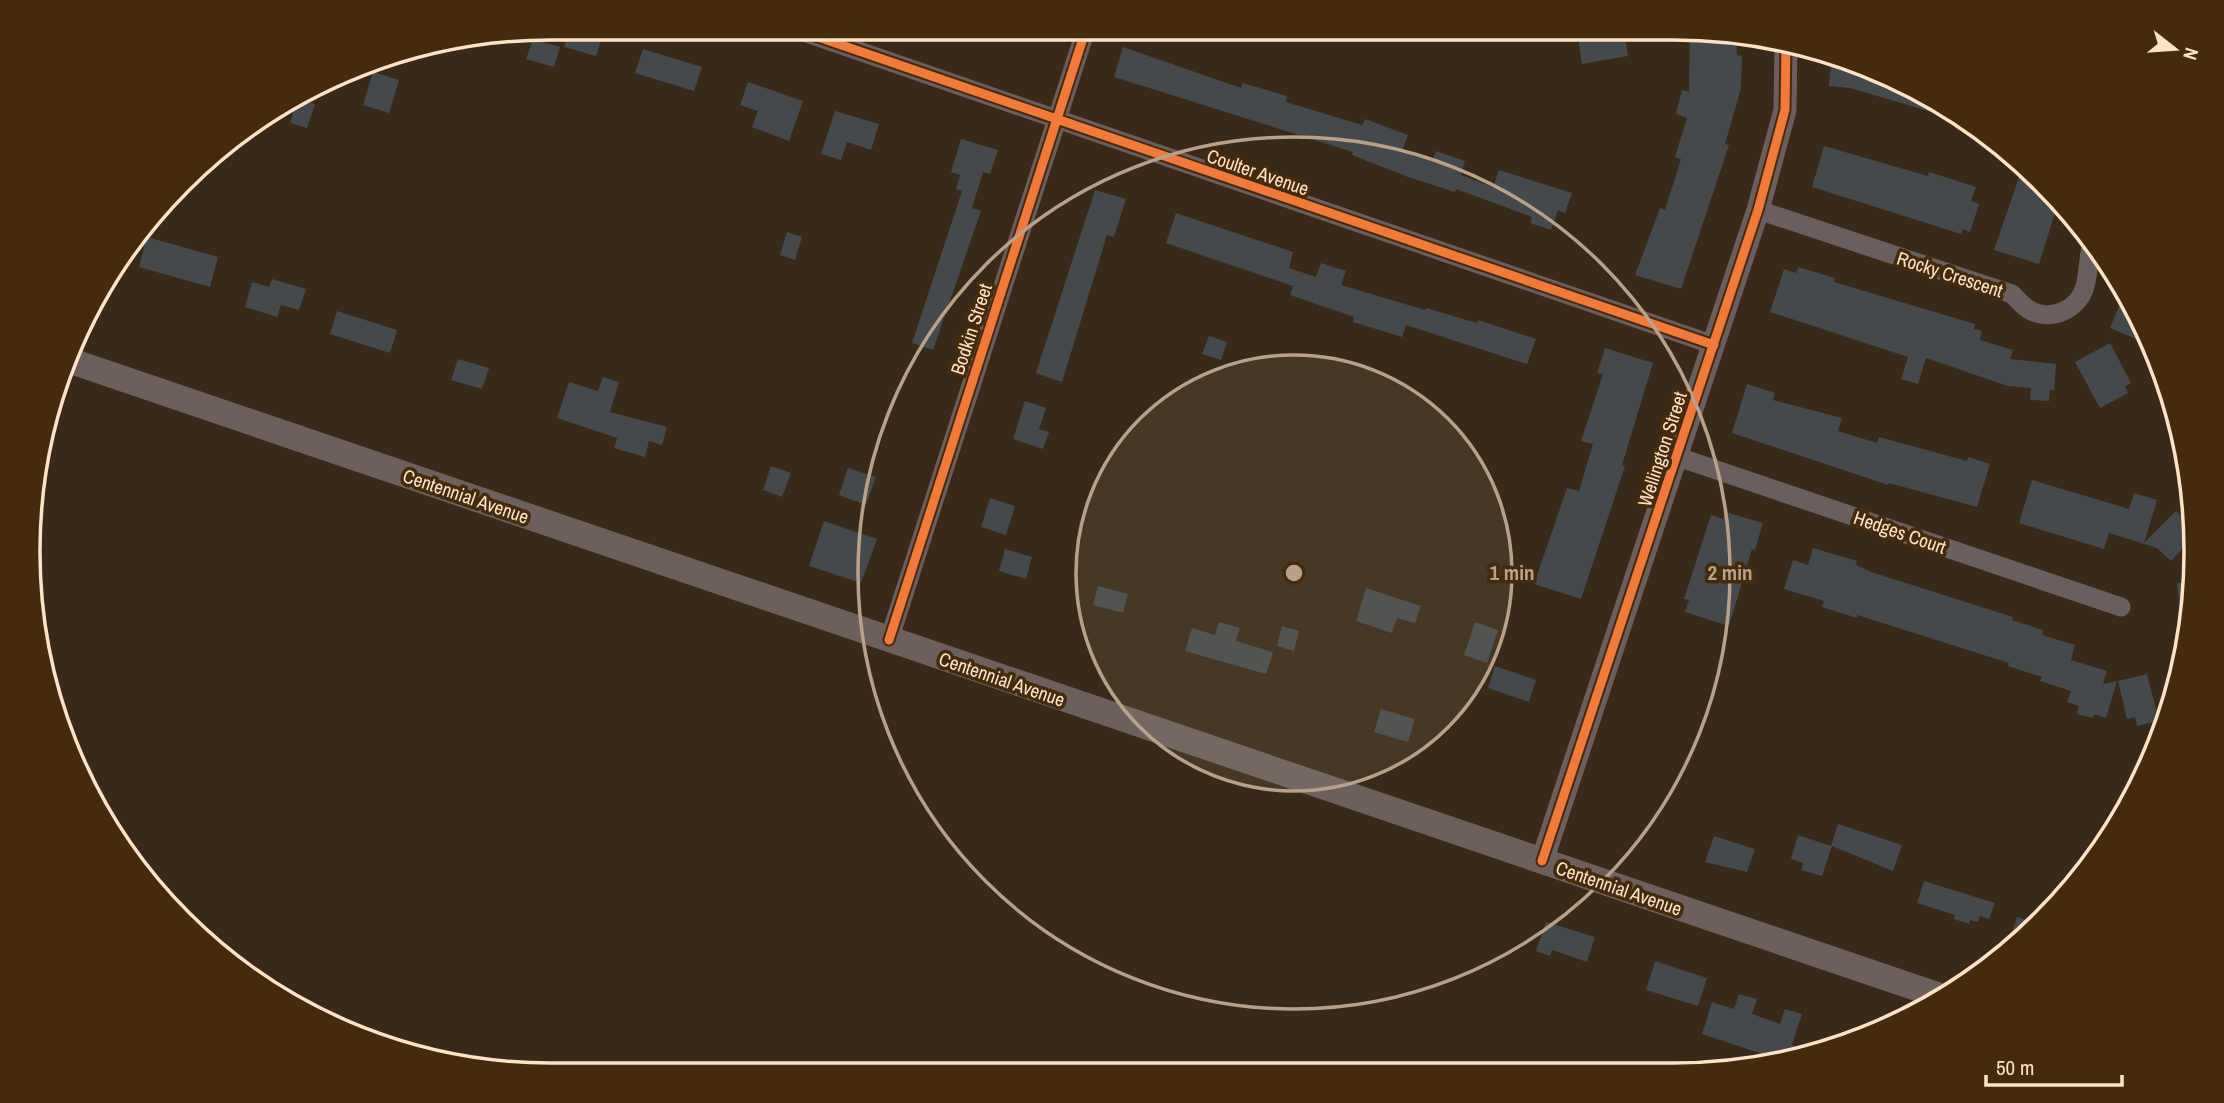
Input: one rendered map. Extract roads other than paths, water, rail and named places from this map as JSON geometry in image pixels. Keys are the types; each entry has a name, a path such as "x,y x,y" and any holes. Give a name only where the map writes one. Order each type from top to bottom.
{"main road":[{"name":"Centennial Avenue","path":"76,363 1930,993"}],"street":[{"name":"Coulter Avenue","path":"826,40 1714,345"},
{"name":"Bodkin Street","path":"889,640 1083,40"},
{"name":"Wellington Street","path":"1542,862 1758,210 1785,110 1786,53"},
{"name":"Rocky Crescent","path":"1758,210 2012,294 2030,310 2050,315 2067,311 2080,299 2090,256"},
{"name":"Hedges Court","path":"1678,457 2121,607"}]}
